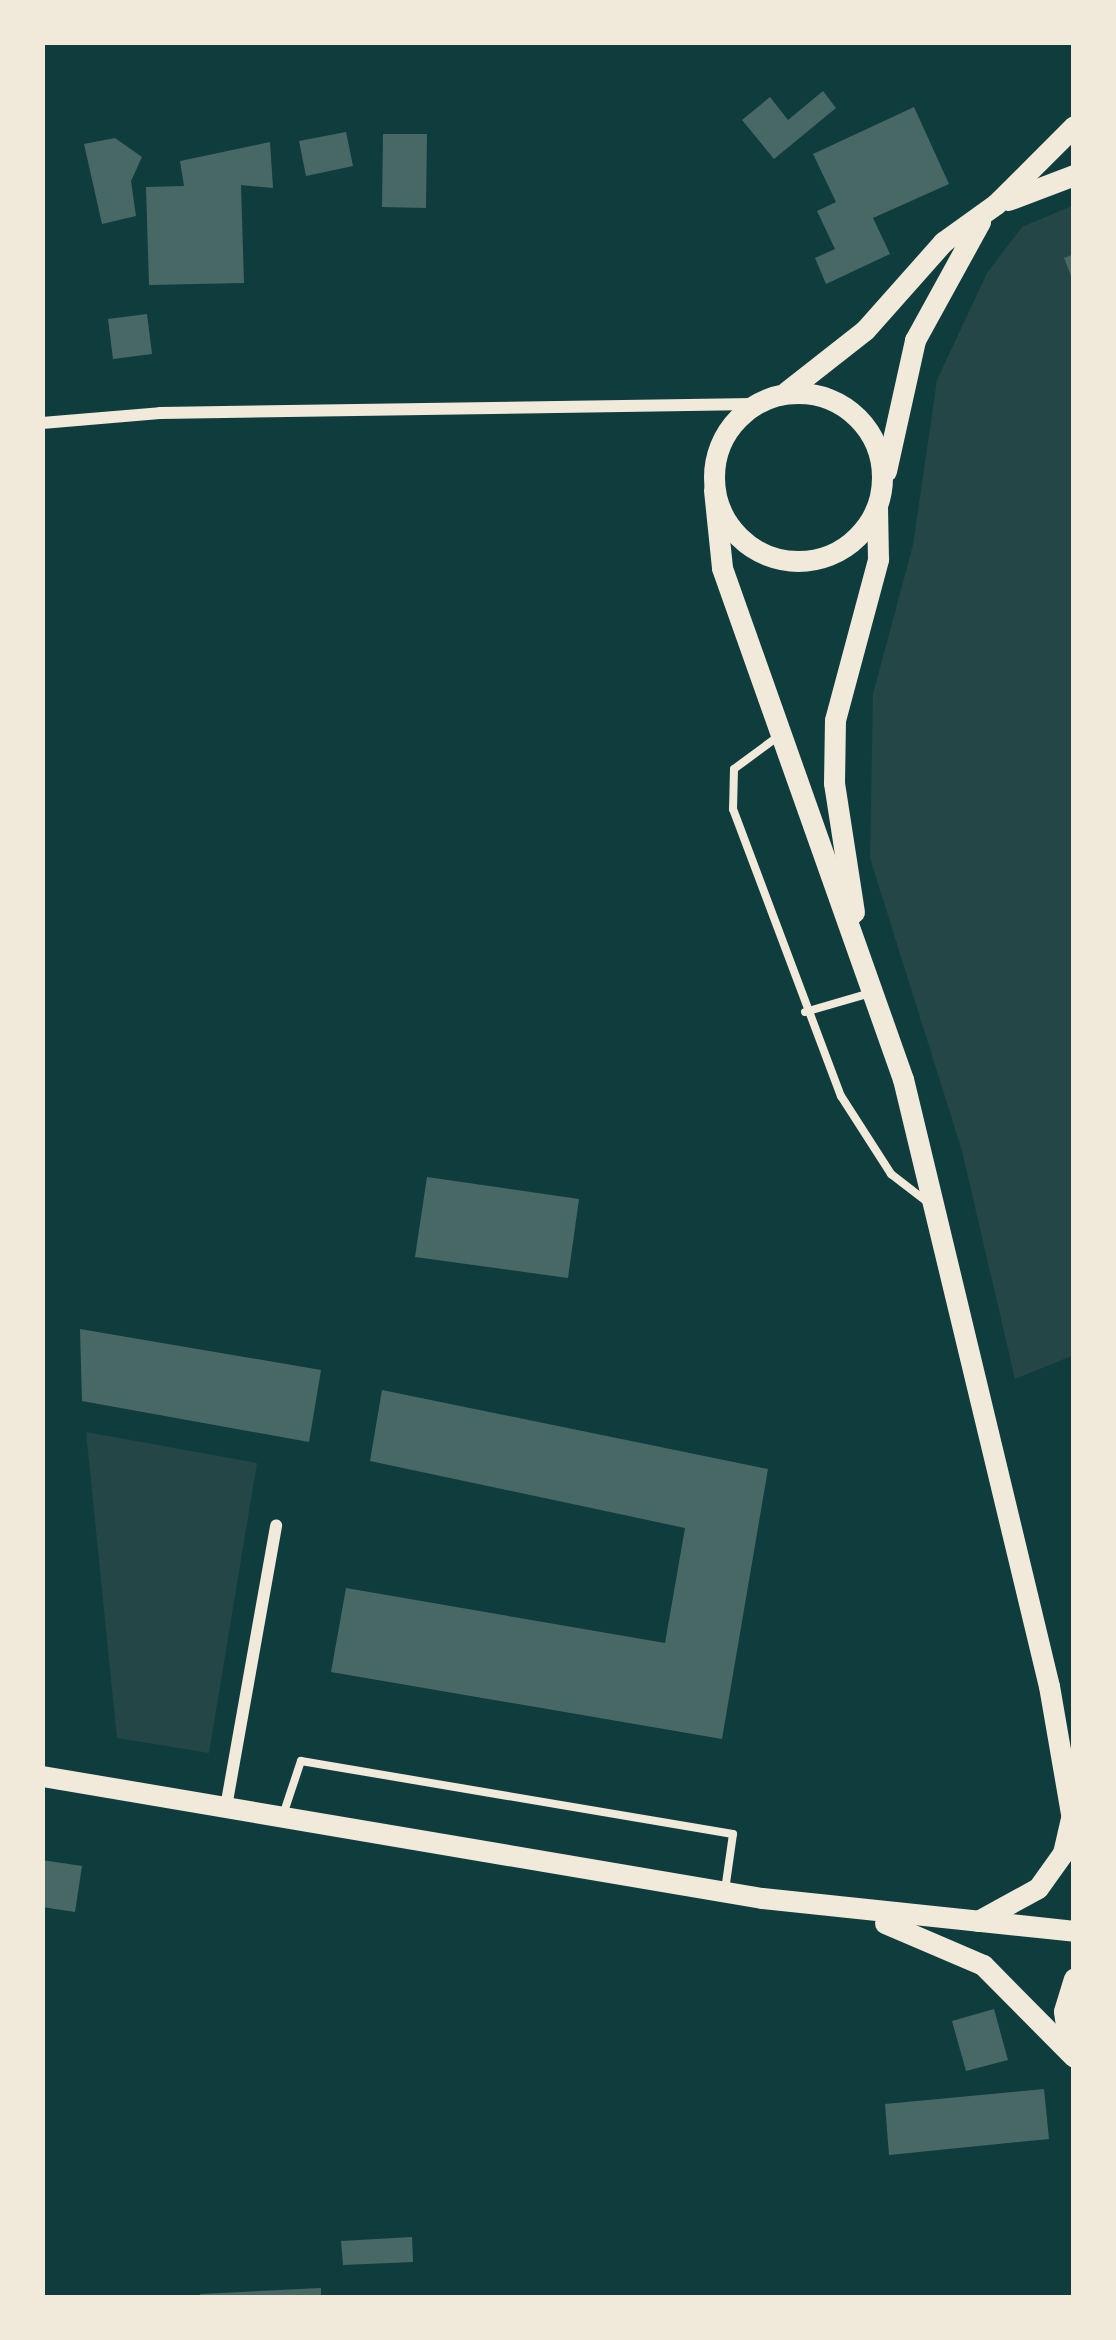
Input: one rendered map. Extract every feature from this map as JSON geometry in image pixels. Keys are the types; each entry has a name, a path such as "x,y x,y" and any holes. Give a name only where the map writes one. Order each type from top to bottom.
{"street":[{"path":"42,423 160,413 754,404 785,392 865,330 943,242 991,208 1074,126"},
{"path":"714,490 745,544 788,560 835,554 879,499 915,340 991,208 1074,175"},
{"path":"785,392 817,393 857,417 880,457 878,559 835,720 841,838 864,966"},
{"path":"754,404 721,441 714,490 722,568 778,737 864,966 934,1204 1064,1751 1072,1824 1063,1852 1038,1888 974,1922"},
{"path":"226,1807 276,1525"},
{"path":"1064,1751 1074,1775"},
{"path":"42,1776 844,1910 1074,1931"},
{"path":"844,1910 951,1945 983,1965 1074,2056"},
{"path":"1074,1960 1063,2021 1074,2056"}],"lane":[{"path":"778,737 734,769 733,809 805,1012 842,1096 891,1174 909,1195 934,1204"},
{"path":"805,1012 872,992"},
{"path":"283,1816 301,1761 733,1834 725,1891"}],"shaded area":[{"path":"1074,205 1074,1355 1015,1379 962,1151 870,858 873,694 913,545 937,380 987,273 1022,227"},
{"path":"86,1432 257,1463 209,1753 117,1738"}],"building":[{"path":"823,91 836,108 774,159 742,120 770,97 788,120"},
{"path":"914,107 949,184 873,218 890,254 826,284 815,258 835,249 817,211 836,202 813,154"},
{"path":"346,132 353,166 306,176 299,141"},
{"path":"383,134 427,134 426,208 382,207"},
{"path":"115,138 142,157 131,181 136,216 102,224 84,144"},
{"path":"270,142 273,188 241,185 244,283 149,285 146,187 184,186 180,161"},
{"path":"1074,254 1074,283 1064,258"},
{"path":"147,314 152,354 113,359 108,319"},
{"path":"427,1177 579,1199 568,1278 415,1257"},
{"path":"80,1329 321,1370 309,1442 82,1401"},
{"path":"382,1390 768,1469 722,1739 331,1672 346,1588 665,1643 685,1528 370,1461"},
{"path":"42,1860 82,1866 75,1912 42,1907"},
{"path":"994,2009 1008,2060 966,2071 952,2021"},
{"path":"1044,2089 1049,2139 889,2155 885,2104"},
{"path":"412,2237 413,2262 343,2265 341,2241"},
{"path":"321,2288 321,2298 200,2298 200,2294"}]}
